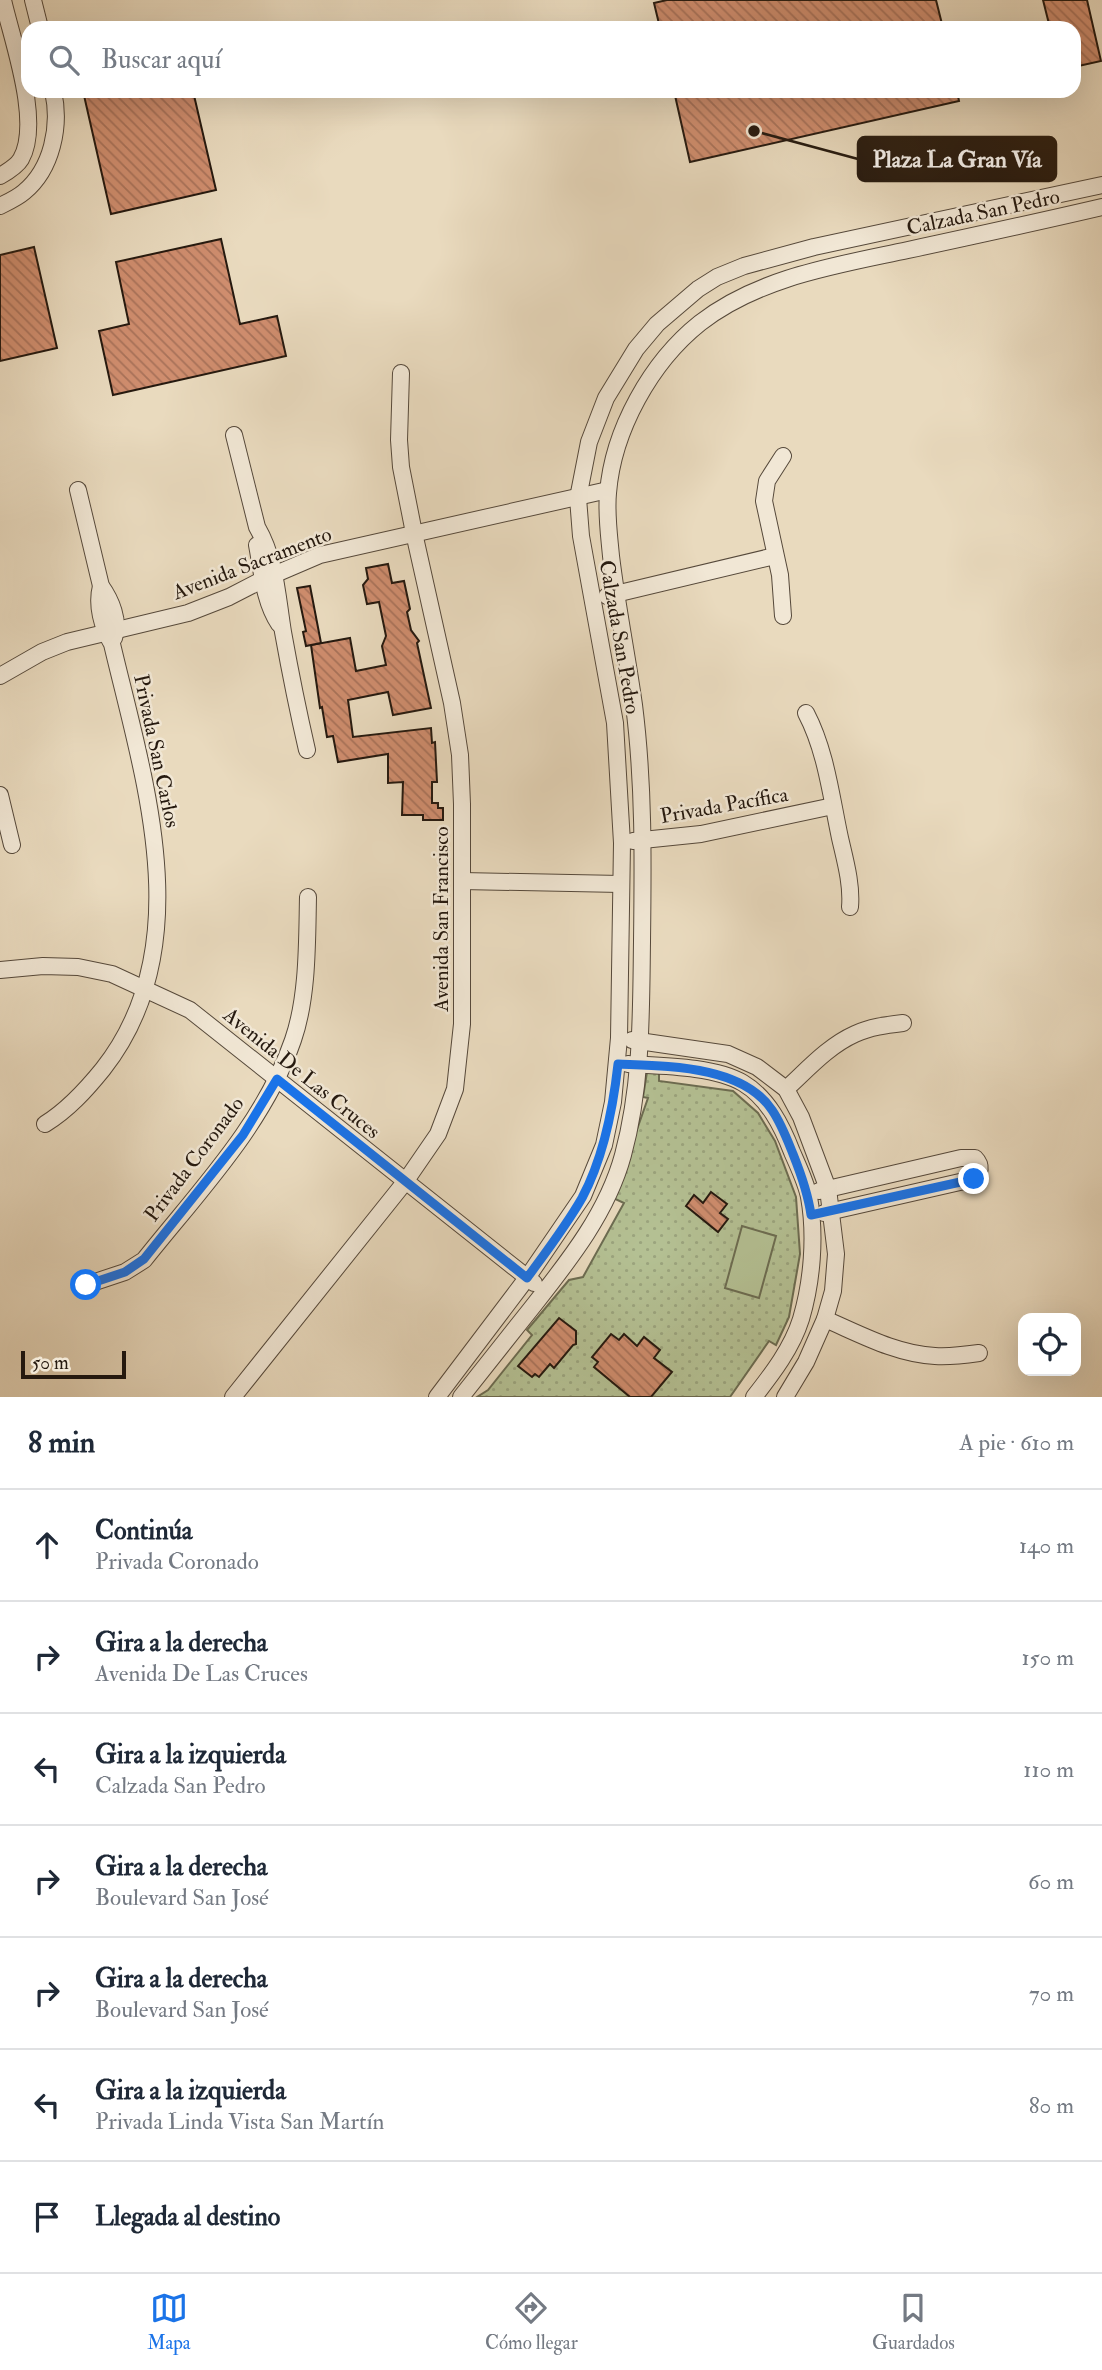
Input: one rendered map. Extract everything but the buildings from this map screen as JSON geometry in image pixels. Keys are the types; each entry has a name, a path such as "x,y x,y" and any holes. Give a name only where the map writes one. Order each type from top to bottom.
{"street":[{"path":"3,0 21,75"},
{"path":"33,0 38,21"},
{"path":"0,176 21,159 27,134 27,98"},
{"path":"0,206 23,194 38,177 55,138 54,98"},
{"name":"Calzada San Pedro","path":"439,1396 527,1278 583,1196 604,1145 613,1102 619,1038 622,843 615,723 581,536 578,498 589,442 606,398 636,349 657,324 698,289 717,277 744,266 814,247 1102,185"},
{"path":"1073,191 1077,213"},
{"name":"Calzada San Pedro","path":"461,1397 574,1254 595,1217 622,1158 633,1105 640,1041 643,839 641,769 607,520 608,490 615,453 631,410 648,382 699,323 723,308 777,283 819,270 1102,207"},
{"path":"814,247 819,270"},
{"name":"Avenida San Francisco","path":"233,1397 404,1182 438,1134 455,1089 462,1024 460,755 452,702 414,533 400,454 401,373"},
{"path":"234,435 257,527 256,541 269,576 273,615 283,629 307,750"},
{"path":"782,456 764,490 764,501 782,593 783,616"},
{"name":"Privada San Carlos","path":"45,1124 62,1114 90,1085 119,1049 138,1012 154,938 158,884 150,803 111,635 98,598 101,586 78,490"},
{"name":"Avenida Sacramento","path":"0,676 54,647 111,635 188,613 320,555 608,490"},
{"path":"594,599 775,556"},
{"path":"806,713 820,749 833,806 851,894 850,907"},
{"path":"0,795 12,845"},
{"name":"Privada Pacífica","path":"622,843 701,834 833,806"},
{"path":"462,881 621,884"},
{"name":"Privada Coronado","path":"86,1285 125,1272 144,1259 243,1135 277,1079 294,1038 304,986 308,897"},
{"name":"Avenida De Las Cruces","path":"0,970 44,966 78,967 112,974 190,1010 544,1292"},
{"path":"786,1089 835,1045 876,1026 903,1023"},
{"path":"619,1038 728,1054 757,1067 786,1089 801,1117 828,1189 836,1254 833,1291 825,1319 806,1362 785,1397"},
{"path":"618,1064 713,1072 744,1083 771,1108 788,1139 808,1194 811,1215 812,1253 808,1288 800,1321 784,1356 754,1397"},
{"path":"808,1194 961,1158 975,1158 980,1166 974,1179 811,1215"},
{"path":"825,1319 898,1350 915,1354 952,1356 979,1353"}],"green space":[{"path":"647,1072 659,1073 659,1081 733,1091 758,1113 775,1141 796,1197 800,1254 789,1317 776,1345 769,1341 730,1397 477,1397 488,1390 532,1335 527,1330 569,1280 583,1277 624,1203 613,1198 648,1098 643,1097"},
{"path":"742,1226 776,1236 759,1298 725,1288"}],"place":[{"name":"Plaza La Gran Vía","path":"754,131"}],"route":[{"path":"86,1285 125,1272 144,1259 243,1135 277,1079 527,1278 583,1196 604,1145 618,1064 713,1072 744,1083 771,1108 788,1139 808,1194 811,1215 974,1179"}]}
